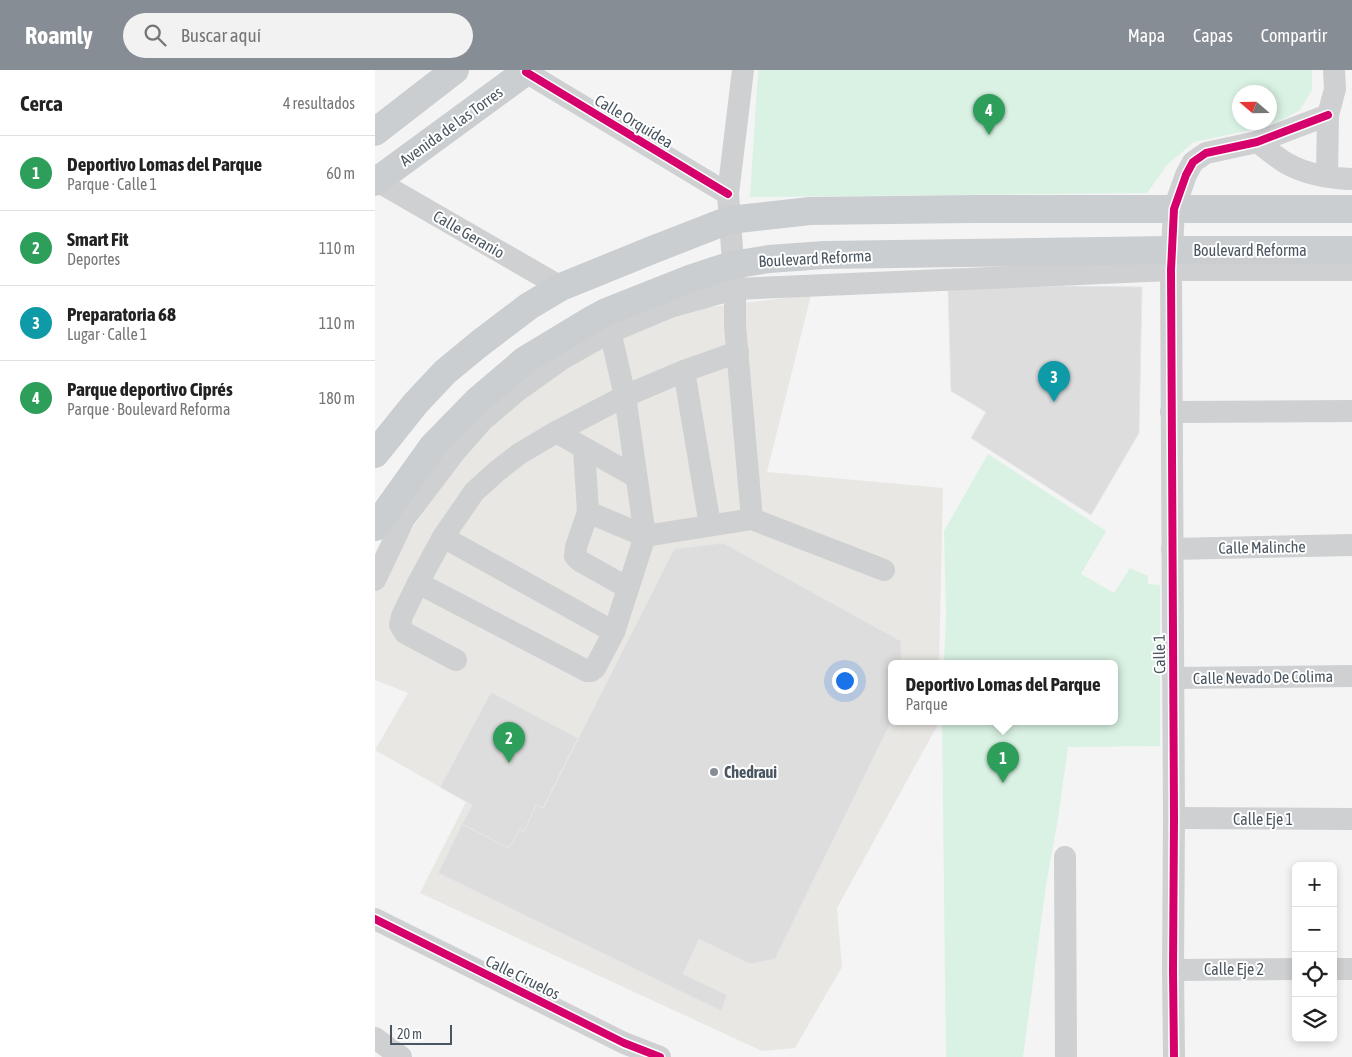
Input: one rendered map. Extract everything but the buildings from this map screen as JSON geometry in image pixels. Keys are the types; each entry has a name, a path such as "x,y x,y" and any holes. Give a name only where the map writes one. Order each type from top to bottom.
{"main road":[{"path":"375,132 455,70"},
{"name":"Avenida de las Torres","path":"376,182 527,71"},
{"path":"375,454 415,404 445,372 529,306 561,287 652,250 729,207 811,211 1352,209"},
{"name":"Boulevard Reforma","path":"375,527 433,446 477,401 525,360 608,322 692,278 733,277 769,259 824,255 1171,260 1352,250"}],"street":[{"path":"743,70 729,207 735,326 751,519"},
{"path":"1327,176 1328,116 1335,90 1334,70"},
{"name":"Calle Orquídea","path":"527,71 729,207"},
{"name":"Calle 1","path":"1174,1057 1171,412 1173,209 1193,162 1206,153 1257,142 1328,116"},
{"path":"1257,142 1287,164 1306,172 1341,179 1352,179"},
{"name":"Calle Geranio","path":"376,182 561,287"},
{"path":"1171,260 1352,270"},
{"path":"375,580 404,519 454,452 482,421 517,391 562,359 608,322 625,396 645,536 614,632 595,668 587,671 418,583"},
{"path":"456,660 405,633 400,625 402,616 418,583 443,537 474,492 519,454 556,432 625,396 684,371 738,352"},
{"path":"684,371 711,526"},
{"path":"1171,412 1352,411"},
{"path":"556,432 636,477"},
{"path":"584,448 588,512 576,547 575,556 580,561 628,588"},
{"path":"588,512 645,536 751,519 884,570"},
{"path":"443,537 614,632"},
{"name":"Calle Malinche","path":"1172,549 1352,545"},
{"name":"Calle Nevado De Colima","path":"1173,678 1352,676"},
{"name":"Calle Eje 1","path":"1174,818 1352,819"},
{"path":"1065,857 1067,1057"},
{"name":"Calle Ciruelos","path":"375,920 621,1050 659,1057"},
{"name":"Calle Eje 2","path":"1173,970 1292,969"},
{"path":"1337,969 1352,969"},
{"path":"375,1038 401,1057"}],"shaded area":[{"path":"811,295 767,472 943,488 939,660 888,660 888,725 937,726 837,908 842,967 795,1048 762,1051 420,893 466,802 375,750 408,693 375,680 375,593 379,582 458,455 529,393 616,335 701,308"}],"green space":[{"path":"758,70 1312,70 1312,90 1300,110 1277,122 1277,85 1232,85 1232,130 1250,130 1194,142 1168,164 1147,193 750,197"},
{"path":"988,454 1106,531 1081,574 1114,593 1130,568 1148,576 1148,584 1160,585 1160,746 1068,747 1046,885 1023,1057 946,1057 942,725 1118,725 1118,660 944,660 946,615 944,531"}],"cycle path":[{"path":"526,72 728,194"},
{"path":"1174,1057 1171,270 1174,209 1186,175 1193,162 1206,153 1257,142 1328,115"},
{"path":"375,919 624,1043 660,1057"}],"place":[{"name":"Parque deportivo Ciprés","path":"989,135"},
{"name":"Preparatoria 68","path":"1054,402"},
{"name":"Smart Fit","path":"509,763"},
{"name":"Chedraui","path":"714,772"},
{"name":"Deportivo Lomas del Parque","path":"1003,783"}]}
